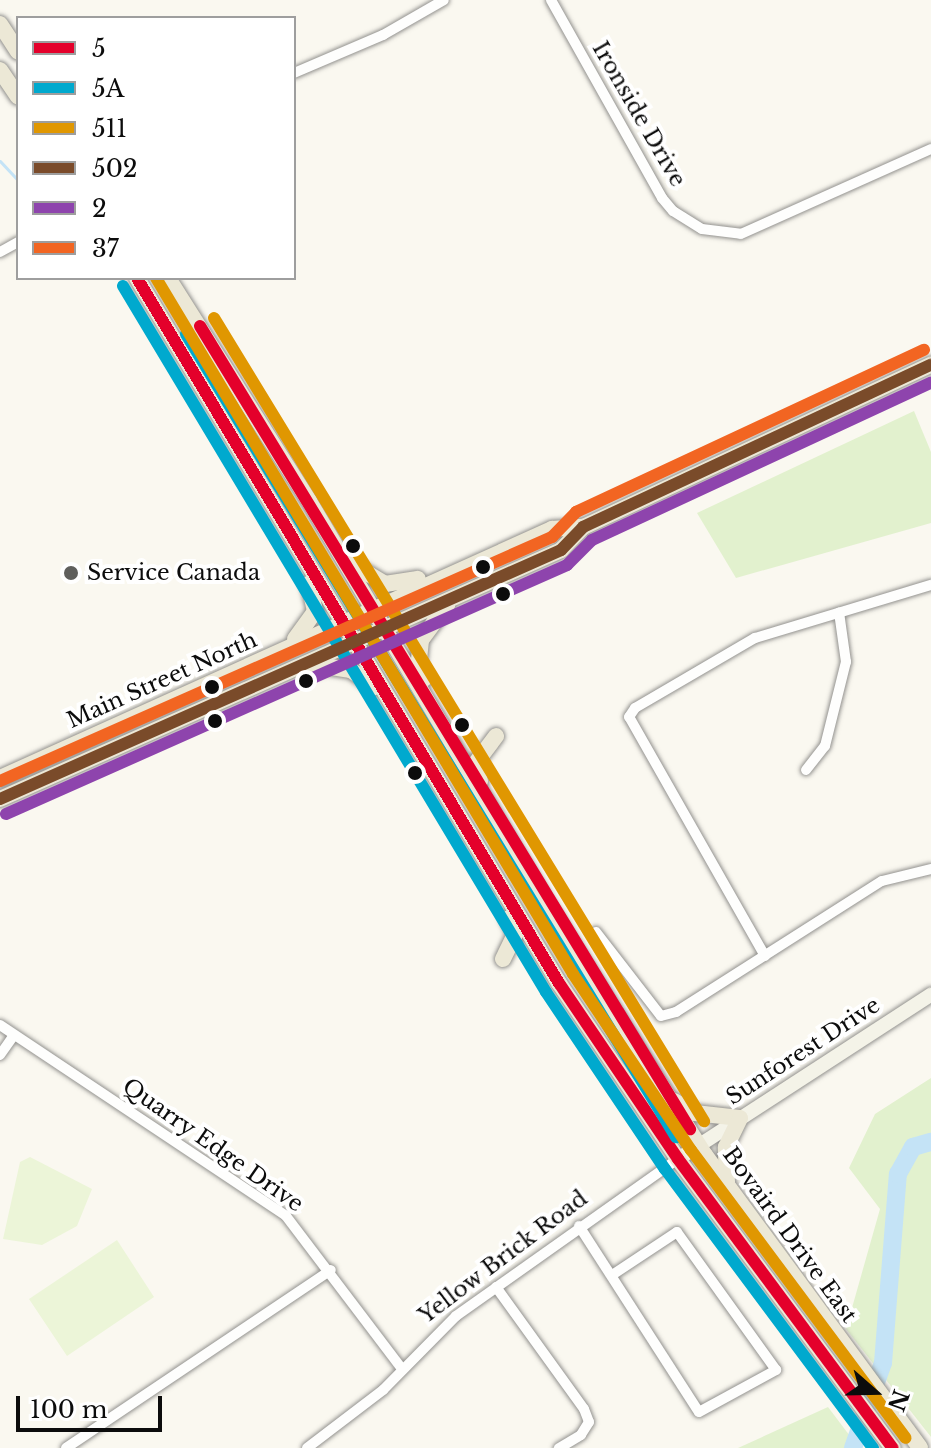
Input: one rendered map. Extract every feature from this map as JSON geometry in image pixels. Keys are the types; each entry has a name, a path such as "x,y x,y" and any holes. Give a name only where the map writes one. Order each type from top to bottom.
{"main road":[{"path":"0,24 16,49"},
{"path":"0,70 16,94"},
{"path":"138,280 302,556 303,572 317,602 313,618 299,637 271,655"},
{"path":"169,280 337,546 365,575 382,583 409,583 437,571 450,575 552,529 583,527 931,365"},
{"name":"Main Street North","path":"0,799 561,550 583,527"},
{"name":"Bovaird Drive East","path":"337,546 481,790 699,1145 868,1381 920,1448"},
{"name":"Bovaird Drive East","path":"302,556 503,896 559,983 678,1159 858,1405 893,1448"},
{"name":"Main Street North","path":"0,778 450,575"},
{"path":"433,709 435,698 418,669 420,643 430,623 453,599"},
{"path":"280,677 339,667 363,677 386,699"},
{"path":"481,790 475,764 496,736"},
{"path":"503,896 502,909 515,934 503,959 536,957 559,983"},
{"path":"671,1100 695,1113 740,1118 725,1154 730,1191"}],"street":[{"path":"296,72 383,35 444,0"},
{"name":"Ironside Drive","path":"551,0 662,198 673,211 702,229 741,234 931,149"},
{"path":"765,956 629,717 635,708 755,638 931,585"},
{"path":"806,770 825,746 846,662 839,612"},
{"path":"596,932 661,1016 676,1012 882,881 931,869"},
{"name":"Sunforest Drive","path":"699,1145 931,995"},
{"name":"Quarry Edge Drive","path":"0,1025 286,1216 331,1270 402,1369"},
{"path":"0,1055 14,1035"},
{"name":"Yellow Brick Road","path":"307,1448 349,1420 456,1316 579,1226 699,1145"},
{"path":"579,1226 699,1412 776,1370 677,1232 612,1275"},
{"path":"66,1448 331,1270"},
{"path":"496,1287 584,1409 589,1422 581,1435 559,1448"}],"green space":[{"path":"914,411 931,452 931,523 736,578 697,513"},
{"path":"931,1078 931,1437 846,1329 880,1209 849,1168 875,1114"},
{"path":"30,1157 92,1189 77,1226 42,1245 3,1239 20,1162"},
{"path":"117,1240 154,1297 67,1356 29,1299"},
{"path":"828,1407 859,1448 738,1448"}],"waterway":[{"path":"0,161 16,178"},
{"path":"853,1448 883,1363 898,1174 913,1147 931,1142"}],"transit line":[{"name":"5","path":"138,280 559,983 678,1159 893,1448"},
{"name":"511","path":"157,280 573,974 691,1150 906,1438"},
{"name":"5A","path":"123,286 546,992 665,1169 873,1448"},
{"name":"511","path":"214,318 704,1121"},
{"name":"5","path":"200,326 690,1129"},
{"name":"5A","path":"186,334 676,1137"},
{"name":"37","path":"0,781 552,537 576,512 924,350"},
{"name":"502","path":"0,799 561,550 583,527 931,365"},
{"name":"2","path":"6,814 567,565 592,540 931,383"}],"place":[{"name":"Service Canada","path":"71,573"}]}
